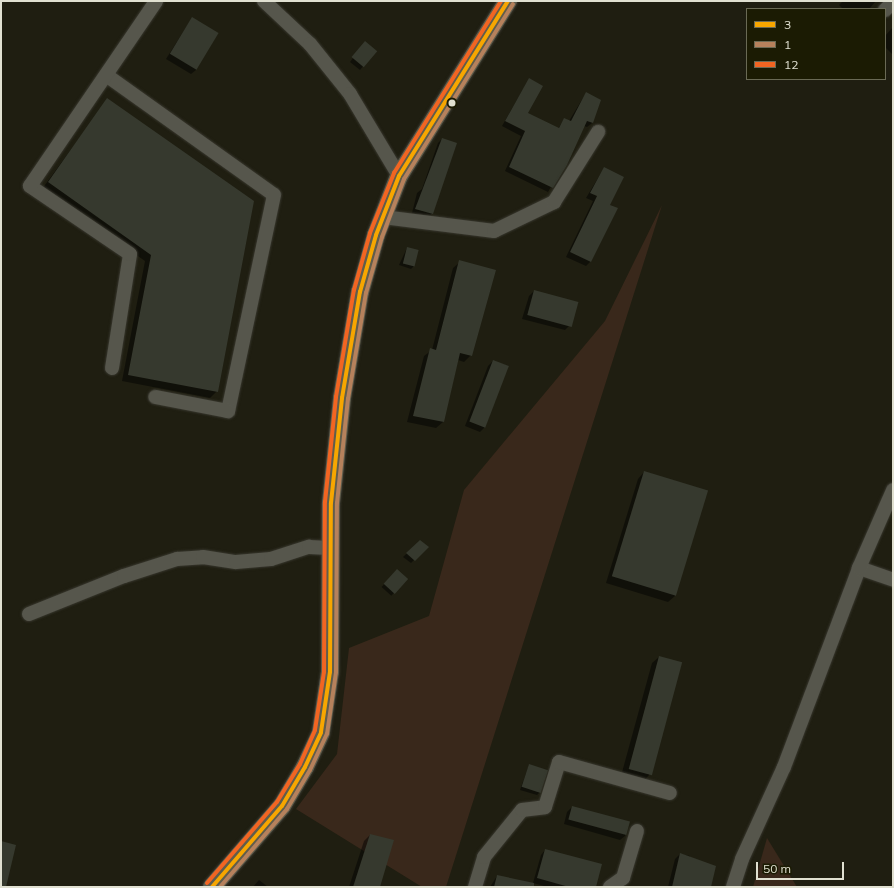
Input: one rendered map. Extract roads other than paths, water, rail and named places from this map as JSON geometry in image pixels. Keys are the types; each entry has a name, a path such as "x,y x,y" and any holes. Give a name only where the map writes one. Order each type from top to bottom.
{"main road":[{"path":"399,176 508,1"},
{"path":"212,887 282,806 305,768 321,732 330,672 331,609 329,556"}],"street":[{"path":"112,368 130,254 30,186 156,1"},
{"path":"29,614 124,576 177,559 203,557 243,561 271,559 309,548 329,556 342,398 360,292 383,217 399,176 350,94 310,44 264,1"},
{"path":"106,75 274,195 228,412 155,397"},
{"path":"383,217 494,231 554,202 598,132"},
{"path":"733,887 742,859 784,767 859,568 893,490"},
{"path":"859,568 893,580"},
{"path":"475,887 484,857 522,810 545,807 559,762 670,793"},
{"path":"610,887 623,878 637,831"}]}
